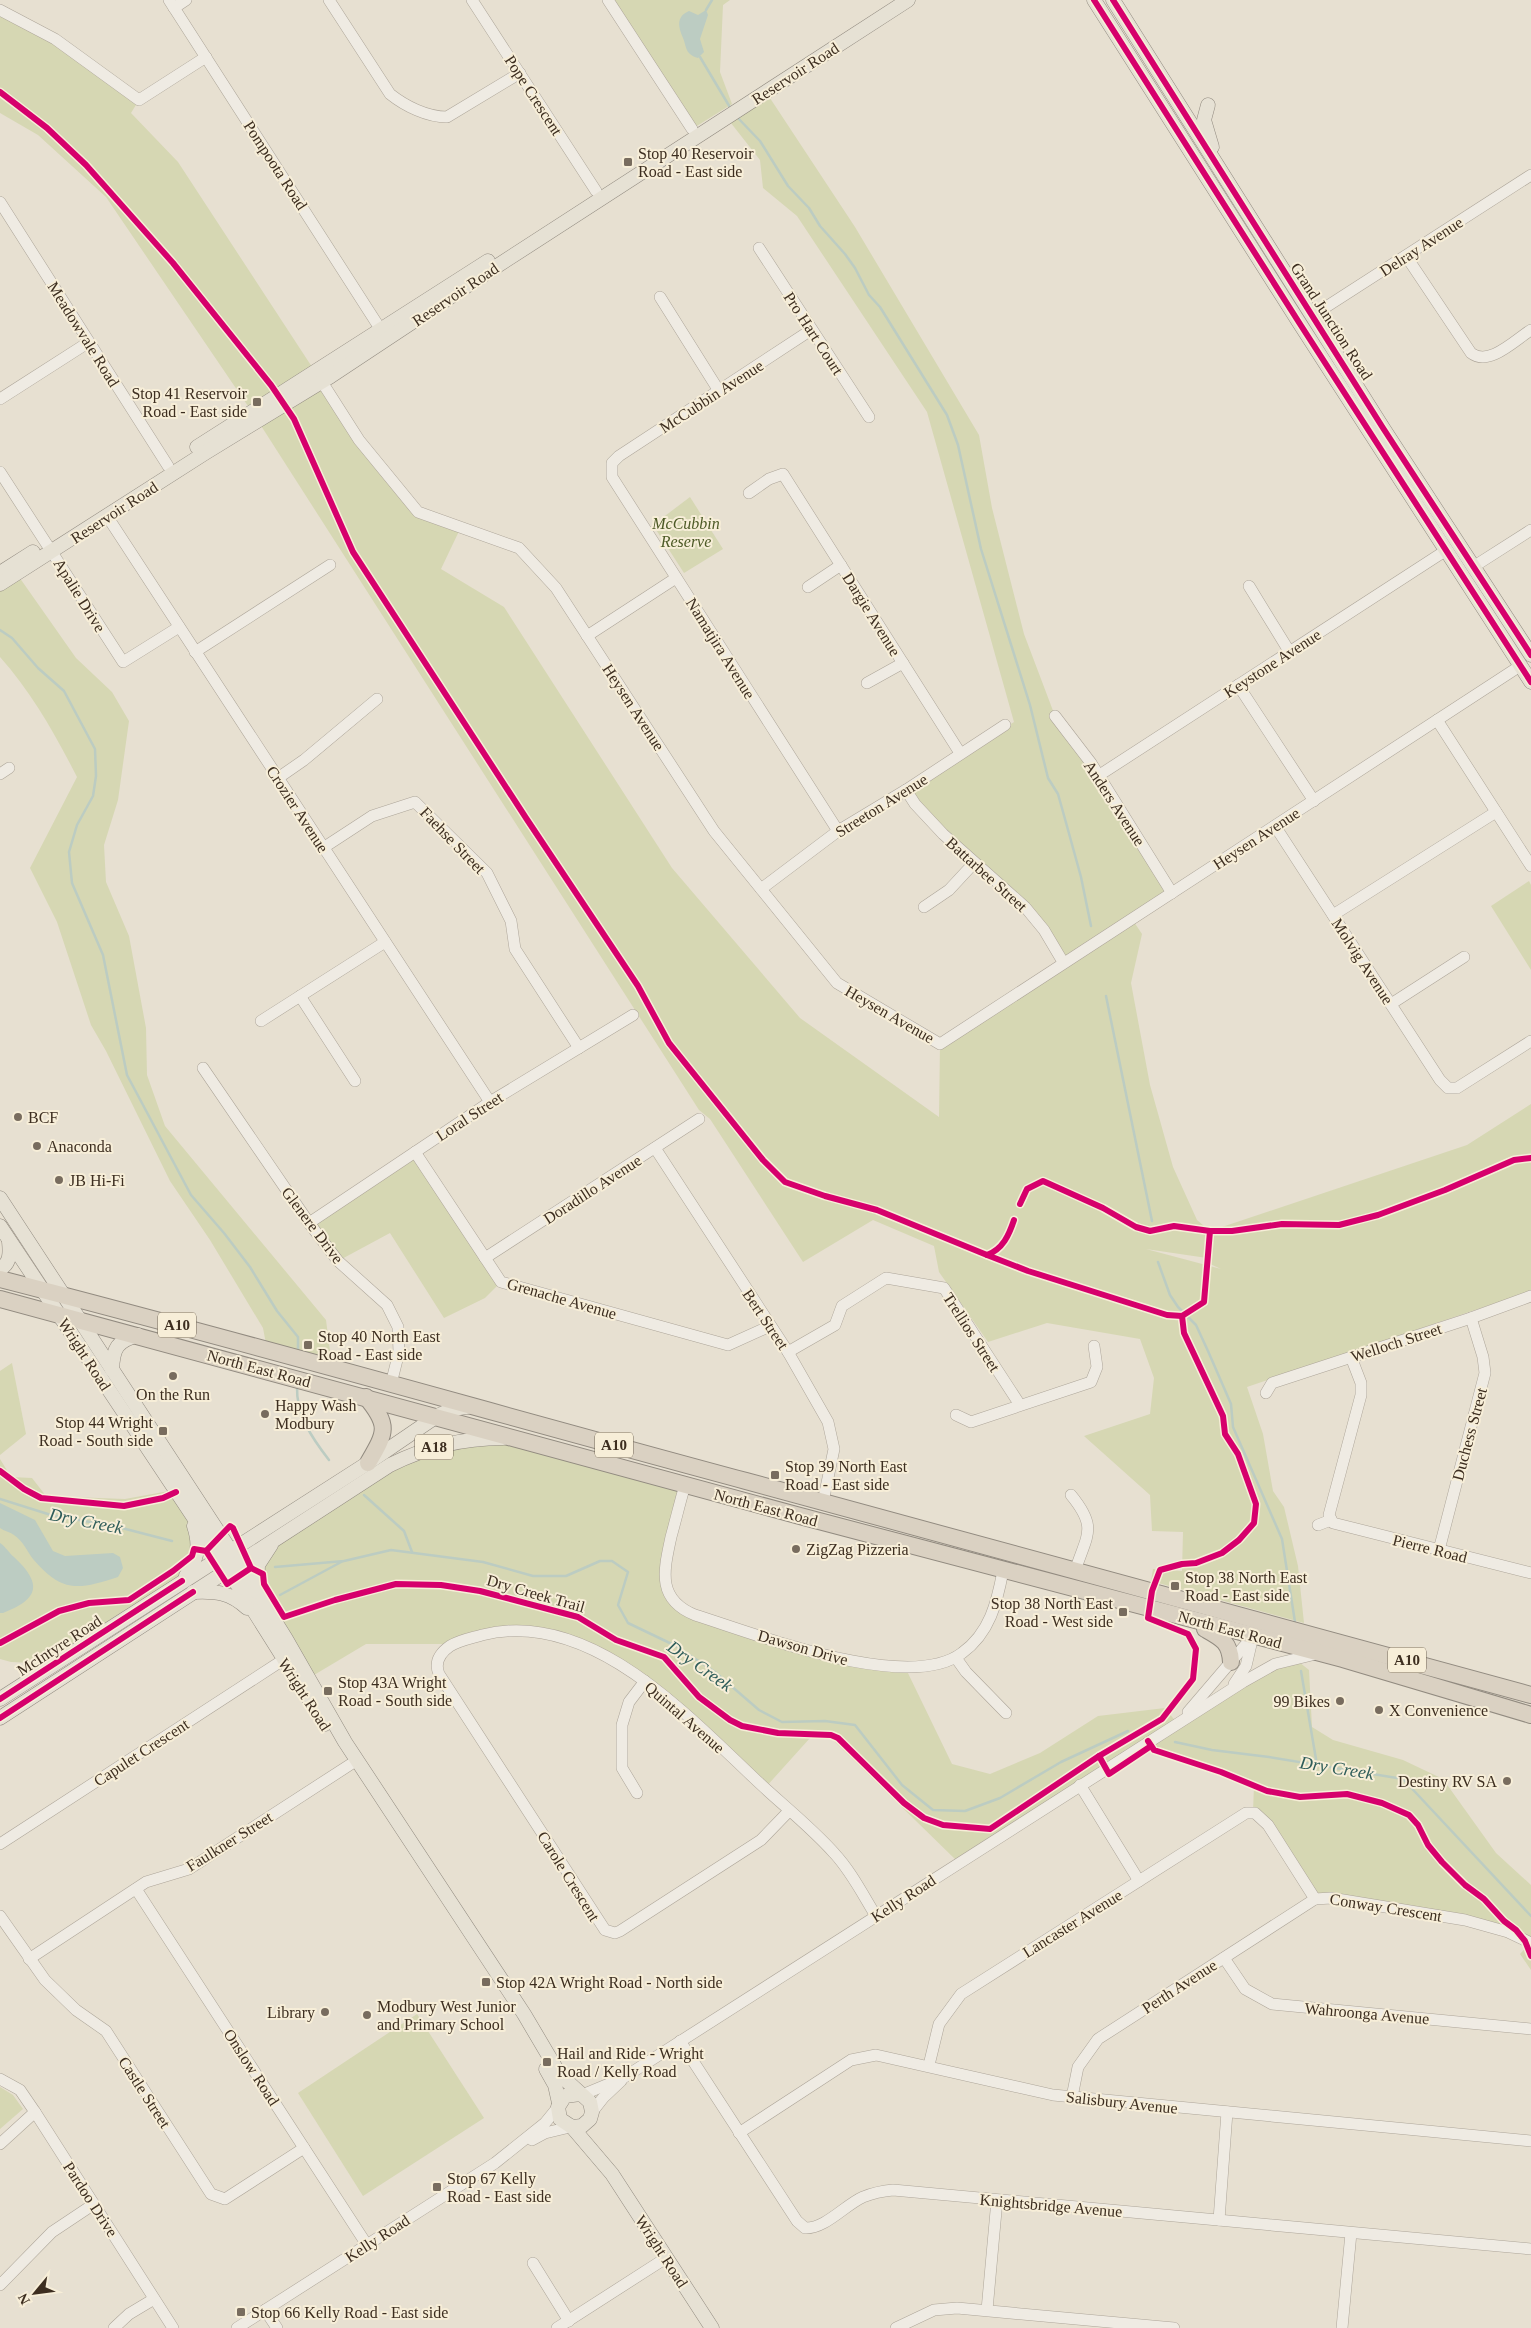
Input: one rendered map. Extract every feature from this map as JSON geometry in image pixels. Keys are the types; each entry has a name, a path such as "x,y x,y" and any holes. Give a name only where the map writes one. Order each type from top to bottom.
{"highway":[{"name":"North East Road","path":"0,1278 990,1548 1227,1610 1531,1695"},
{"name":"North East Road","path":"0,1298 843,1528 1192,1619 1531,1715"},
{"path":"366,1397 379,1413 384,1425 380,1441 368,1463"},
{"path":"800,1516 822,1502 830,1516 843,1528"},
{"path":"990,1548 998,1557 1004,1570 1026,1557"},
{"path":"1227,1610 1246,1625 1253,1636 1283,1626"},
{"path":"1192,1619 1224,1640 1230,1652 1231,1662"}],"main road":[{"name":"Reservoir Road","path":"0,584 50,547 384,335 744,101 892,0"},
{"name":"Reservoir Road","path":"744,101 908,0"},
{"name":"Grand Junction Road","path":"1094,0 1445,551 1461,575 1527,660"},
{"name":"Grand Junction Road","path":"1113,0 1351,378 1473,567 1527,660 1531,682"},
{"path":"1165,113 1179,104"},
{"path":"1208,105 1204,126 1222,174"},
{"path":"1173,126 1187,117"},
{"path":"1300,324 1312,316"},
{"path":"1351,378 1371,420 1372,428 1370,432"},
{"name":"Reservoir Road","path":"0,573 50,547"},
{"path":"1461,575 1473,567"},
{"name":"Wright Road","path":"0,1198 112,1370 229,1560 255,1615 283,1660 529,2040 552,2079 559,2105"},
{"name":"Wright Road","path":"0,1226 189,1512 257,1593 345,1742 524,2014 560,2076 581,2094"},
{"path":"0,1269 6,1265 10,1255 10,1241"},
{"path":"112,1370 113,1356 118,1346 123,1340 138,1335"},
{"name":"McIntyre Road","path":"0,1718 193,1592 229,1560 437,1416 453,1409 472,1406"},
{"name":"McIntyre Road","path":"0,1699 182,1582 276,1539 390,1465 414,1454 459,1441 516,1438"},
{"path":"182,1582 195,1562 198,1549 198,1540 189,1512"},
{"path":"257,1593 258,1565 276,1539"},
{"path":"193,1592 215,1591 228,1594 237,1599 255,1615"},
{"path":"568,2094 581,2094 590,2102 591,2116 582,2126 571,2127 560,2119 559,2105 568,2094"},
{"name":"Wright Road","path":"591,2116 594,2138 606,2158 612,2174"},
{"name":"Wright Road","path":"571,2127 612,2174 712,2328"}],"street":[{"path":"172,4 186,0"},
{"path":"329,0 390,94 401,102 430,115 446,117 452,115 520,73"},
{"name":"Pope Crescent","path":"472,0 598,195"},
{"path":"608,0 694,133"},
{"name":"Pompoota Road","path":"172,4 384,335"},
{"path":"0,10 55,39 139,100 206,57"},
{"name":"Delray Avenue","path":"1312,316 1531,175"},
{"name":"Meadowvale Road","path":"2,209 171,470"},
{"name":"Pro Hart Court","path":"759,248 869,417"},
{"path":"1406,256 1471,354 1476,357 1490,356 1531,330"},
{"path":"660,297 719,390"},
{"name":"McCubbin Avenue","path":"612,463 619,456 811,330"},
{"path":"0,399 89,342"},
{"name":"Heysen Avenue","path":"318,377 360,440 418,512 518,548 556,588 714,830 837,983 940,1044 1063,962 1276,826 1527,660"},
{"name":"Namatjira Avenue","path":"612,463 612,477 838,832"},
{"name":"Apalie Drive","path":"0,472 123,662 179,627"},
{"name":"Dargie Avenue","path":"749,493 769,480 784,474 960,754"},
{"name":"Crozier Avenue","path":"104,512 490,1102"},
{"path":"1473,567 1531,530"},
{"name":"Keystone Avenue","path":"1098,776 1445,551"},
{"path":"195,652 330,565"},
{"path":"808,586 841,565"},
{"path":"587,636 676,578"},
{"path":"1249,586 1289,651"},
{"path":"867,683 903,663"},
{"path":"1238,686 1314,801"},
{"path":"278,778 304,760 377,699"},
{"name":"Anders Avenue","path":"1054,716 1098,776 1172,893"},
{"path":"1438,720 1531,866"},
{"name":"Streeton Avenue","path":"761,889 838,832 1005,725"},
{"name":"Battarbee Street","path":"906,790 921,810 974,863 1025,907 1044,930 1063,962"},
{"name":"Faehse Street","path":"324,848 372,816 415,802 487,872 511,921 516,950 579,1048"},
{"path":"1333,916 1496,812"},
{"name":"Molvig Avenue","path":"1276,826 1440,1080 1448,1088 1457,1088 1531,1041"},
{"path":"924,907 949,890 974,863"},
{"path":"262,1021 385,942"},
{"path":"1391,1004 1464,957"},
{"path":"300,996 355,1081"},
{"name":"Loral Street","path":"309,1223 490,1102 633,1015"},
{"name":"Glenere Drive","path":"203,1068 309,1223 338,1261 387,1304 398,1327 398,1352 391,1384"},
{"name":"Doradillo Avenue","path":"485,1258 699,1119"},
{"name":"Bert Street","path":"655,1148 788,1352 832,1431 834,1458 822,1502"},
{"name":"Grenache Avenue","path":"415,1152 501,1282 728,1345 770,1326"},
{"name":"Trellios Street","path":"788,1352 834,1326 842,1306 886,1278 944,1288 1020,1405"},
{"name":"Welloch Street","path":"1266,1393 1272,1383 1531,1296"},
{"name":"Duchess Street","path":"1439,1550 1485,1373 1483,1357 1470,1318"},
{"path":"956,1415 971,1422 1091,1382 1097,1367 1094,1346"},
{"path":"1318,1525 1331,1520 1328,1515 1361,1395 1361,1383 1351,1357"},
{"name":"Dawson Drive","path":"685,1485 664,1568 667,1589 681,1608 695,1615 744,1631 864,1664 911,1668 933,1666 956,1658 972,1645 991,1619 1004,1570"},
{"path":"1071,1496 1083,1510 1088,1523 1076,1571"},
{"name":"Pierre Road","path":"1331,1520 1333,1523 1531,1573"},
{"name":"Quintal Avenue","path":"439,1656 451,1646 479,1636 498,1631 526,1630 546,1634 607,1656 645,1681 705,1732 834,1852 876,1916"},
{"name":"Kelly Road","path":"1182,1719 1253,1636"},
{"name":"Kelly Road","path":"1226,1693 1246,1666 1252,1647 1253,1636"},
{"name":"Kelly Road","path":"581,2094 624,2078 1182,1719 1275,1664 1318,1654"},
{"name":"Carole Crescent","path":"439,1656 437,1664 439,1674 605,1930 614,1933 620,1931 700,1880 761,1840 789,1811"},
{"path":"956,1658 966,1672 1006,1713"},
{"name":"Capulet Crescent","path":"0,1844 283,1660"},
{"path":"637,1793 622,1768 622,1725 629,1702 645,1681"},
{"name":"Faulkner Street","path":"29,1959 146,1882 189,1869 351,1764"},
{"path":"1080,1785 1139,1881"},
{"name":"Lancaster Avenue","path":"929,2066 939,2024 961,1994 1238,1816 1252,1812"},
{"name":"Conway Crescent","path":"1252,1812 1261,1817 1274,1832 1315,1899 1331,1898 1465,1920 1508,1932 1531,1943"},
{"name":"Onslow Road","path":"136,1889 367,2245"},
{"name":"Perth Avenue","path":"1072,2097 1078,2067 1098,2039 1315,1899"},
{"name":"Castle Street","path":"0,1916 45,1980 76,2010 106,2031 211,2194 225,2199 304,2148"},
{"name":"Wahroonga Avenue","path":"1224,1958 1245,1989 1272,2004 1531,2029"},
{"name":"Knightsbridge Avenue","path":"680,2041 798,2224 805,2228 816,2227 858,2199 882,2191 900,2190 1531,2249"},
{"name":"Salisbury Avenue","path":"739,2133 851,2060 876,2055 1043,2093 1072,2097 1531,2141"},
{"name":"Kelly Road","path":"591,2116 624,2078"},
{"name":"Pardoo Drive","path":"0,2079 20,2090 173,2328"},
{"name":"Kelly Road","path":"237,2328 495,2163 545,2123 559,2105"},
{"path":"0,2144 34,2112"},
{"path":"1218,2220 1227,2112"},
{"name":"Kelly Road","path":"516,2146 545,2133 571,2127"},
{"path":"987,2310 997,2200"},
{"path":"0,2285 52,2232 94,2204"},
{"path":"1342,2328 1351,2233"},
{"path":"533,2263 562,2326 666,2258"},
{"path":"114,2328 129,2314 154,2299"},
{"path":"896,2328 934,2310 957,2308 1174,2328"},
{"path":"265,2310 277,2328"}],"green space":[{"path":"608,0 730,0 723,5 720,72 732,104 692,129"},
{"path":"0,15 55,39 139,100 131,113 178,162 314,370 250,409 106,197 38,135 0,113"},
{"path":"766,92 855,227 979,435 992,508 1024,634 1055,716 1172,893 1132,919 1142,934 1131,983 1150,1085 1173,1167 1197,1220 1210,1231 1467,1145 1531,1104 1531,1291 1247,1387 1263,1434 1273,1491 1284,1507 1298,1566 1304,1623 1151,1581 1153,1569 1182,1571 1183,1532 1152,1531 1150,1495 1084,1436 1150,1414 1154,1378 1140,1339 1047,1323 988,1342 939,1272 934,1246 873,1220 803,1262 710,1119 699,1110 258,421 322,382 418,512 461,527 441,569 504,607 672,868 800,1018 939,1117 940,1044 1063,962 1025,907 906,790 1014,722 927,412 797,216 763,188 760,160 727,118","holes":["1146,1249 1207,1258 1208,1252 1208,1263 1221,1269"]},
{"name":"McCubbin Reserve","path":"690,497 723,549 684,573 653,525"},
{"path":"17,574 76,658 112,692 129,721 118,800 104,845 106,882 129,936 146,1028 147,1075 165,1126 326,1320 332,1367 267,1349 263,1328 210,1240 170,1181 106,1051 91,1025 57,922 30,868 77,777 42,714 0,657 0,585"},
{"path":"1529,881 1531,885 1531,970 1491,906"},
{"path":"415,1152 501,1282 485,1298 444,1318 390,1233 338,1261 309,1223"},
{"path":"12,1363 26,1434 0,1455 0,1371"},
{"path":"516,1438 685,1485 664,1575 681,1608 862,1664 905,1667 952,1764 990,1774 1040,1753 1098,1716 1165,1708 1177,1723 1294,1658 1309,1670 1312,1727 1333,1740 1403,1760 1443,1779 1496,1853 1531,1885 1531,1970 1520,1954 1530,1943 1508,1932 1315,1899 1253,1812 1254,1785 1154,1751 1143,1745 958,1862 830,1737 810,1738 765,1788 639,1677 584,1647 521,1630 455,1644 366,1644 309,1678 259,1596 259,1563 273,1541 418,1456"},
{"path":"0,1459 11,1477 32,1478 46,1496 125,1499 169,1491 196,1533 182,1581 54,1664 11,1662 0,1659"},
{"path":"417,2014 484,2118 363,2196 298,2093"},
{"path":"0,2087 13,2095 23,2109 0,2129"}],"shaded area":[{"path":"706,10 708,15 700,39 704,52 698,58 691,55 687,50 679,23 682,16 689,11 698,15"},
{"path":"0,1503 35,1520 53,1551 65,1556 113,1553 120,1557 123,1568 118,1577 81,1586 71,1586 53,1578 33,1559 17,1537 0,1528"},
{"path":"0,1543 30,1575 33,1583 33,1590 24,1602 3,1613 0,1613"}],"waterway":[{"path":"706,10 712,0"},
{"path":"700,57 731,109"},
{"path":"737,117 760,141 788,186 809,208 820,226 855,268 869,295 880,307 947,415 958,445 981,549 1030,705 1048,778 1058,794 1081,877 1091,926"},
{"path":"0,630 12,638 38,668 64,691 95,749 96,776 93,796 77,825 69,852 72,883 103,955 127,1075 191,1195 250,1267 277,1311 298,1337 298,1353"},
{"path":"1106,996 1152,1221"},
{"path":"1158,1262 1170,1295 1178,1307 1196,1325 1231,1404 1233,1427 1282,1539 1295,1622"},
{"path":"297,1386 299,1407 306,1426 329,1460"},
{"path":"364,1495 404,1531 412,1552"},
{"name":"Dry Creek","path":"0,1499 51,1515 118,1527 172,1541"},
{"name":"Dry Creek","path":"275,1567 344,1561 391,1550 483,1562 533,1576 566,1576 600,1561 612,1561 628,1572 618,1605 628,1623 676,1646 715,1672 759,1710 782,1722 825,1721 855,1725 902,1785 933,1810 965,1811 1000,1798 1061,1762 1128,1731"},
{"path":"280,1595 343,1561"},
{"path":"1301,1671 1317,1765"},
{"name":"Dry Creek","path":"1175,1742 1212,1750 1269,1757 1403,1779 1531,1916"}],"cycle path":[{"path":"1094,0 1531,682"},
{"path":"1113,0 1383,428 1531,655"},
{"path":"0,92 47,128 86,165 173,263 271,385 294,419 353,552 638,986 669,1043 763,1160 785,1182 825,1196 877,1210 987,1255 1001,1245 1014,1220"},
{"path":"987,1255 1028,1271 1167,1315 1182,1316 1204,1302 1210,1231 1232,1231 1282,1224 1339,1225 1378,1215 1445,1190 1514,1160 1531,1158"},
{"path":"1020,1204 1027,1189 1043,1181 1103,1208 1136,1227 1150,1231 1174,1226 1210,1231"},
{"name":"Dry Creek Trail","path":"0,1643 59,1611 89,1603 129,1600 173,1571 192,1556 194,1549 206,1551 227,1584 251,1568 263,1574 264,1584 284,1617 335,1600 396,1584 441,1585 480,1591 578,1617 616,1640 664,1657 699,1697 730,1720 742,1726 778,1733 831,1735 838,1738 904,1803 924,1818 943,1825 990,1829 1099,1756 1162,1719 1193,1679 1196,1649 1188,1634 1148,1618 1152,1591 1160,1570 1182,1564 1196,1563 1222,1553 1239,1540 1254,1523 1256,1504 1238,1454 1225,1434 1223,1416 1184,1333 1182,1316"},
{"path":"0,1471 24,1489 41,1498 124,1506 163,1498 176,1492"},
{"path":"206,1551 230,1526 233,1528 251,1568"},
{"path":"0,1699 182,1581"},
{"path":"0,1718 193,1592"},
{"path":"1148,1741 1154,1750 1221,1772 1267,1791 1300,1797 1347,1794 1382,1803 1409,1815 1418,1825 1428,1845 1442,1862 1516,1930 1525,1941 1531,1956"},
{"path":"1099,1756 1109,1774 1151,1746"}],"place":[{"name":"Stop 40 Reservoir Road - East side","path":"628,162"},
{"name":"Stop 41 Reservoir Road - East side","path":"257,402"},
{"name":"BCF","path":"18,1117"},
{"name":"Anaconda","path":"37,1146"},
{"name":"JB Hi-Fi","path":"59,1180"},
{"name":"Stop 40 North East Road - East side","path":"308,1345"},
{"name":"On the Run","path":"173,1376"},
{"name":"Happy Wash Modbury","path":"265,1414"},
{"name":"Stop 44 Wright Road - South side","path":"163,1431"},
{"name":"Stop 39 North East Road - East side","path":"775,1475"},
{"name":"ZigZag Pizzeria","path":"796,1549"},
{"name":"Stop 38 North East Road - East side","path":"1175,1586"},
{"name":"Stop 38 North East Road - West side","path":"1123,1612"},
{"name":"Stop 43A Wright Road - South side","path":"328,1691"},
{"name":"99 Bikes","path":"1340,1701"},
{"name":"X Convenience","path":"1379,1710"},
{"name":"Destiny RV SA","path":"1507,1781"},
{"name":"Stop 42A Wright Road - North side","path":"486,1982"},
{"name":"Library","path":"325,2012"},
{"name":"Modbury West Junior and Primary School","path":"367,2015"},
{"name":"Hail and Ride - Wright Road / Kelly Road","path":"547,2062"},
{"name":"Stop 67 Kelly Road - East side","path":"437,2187"},
{"name":"Stop 66 Kelly Road - East side","path":"241,2312"}]}
